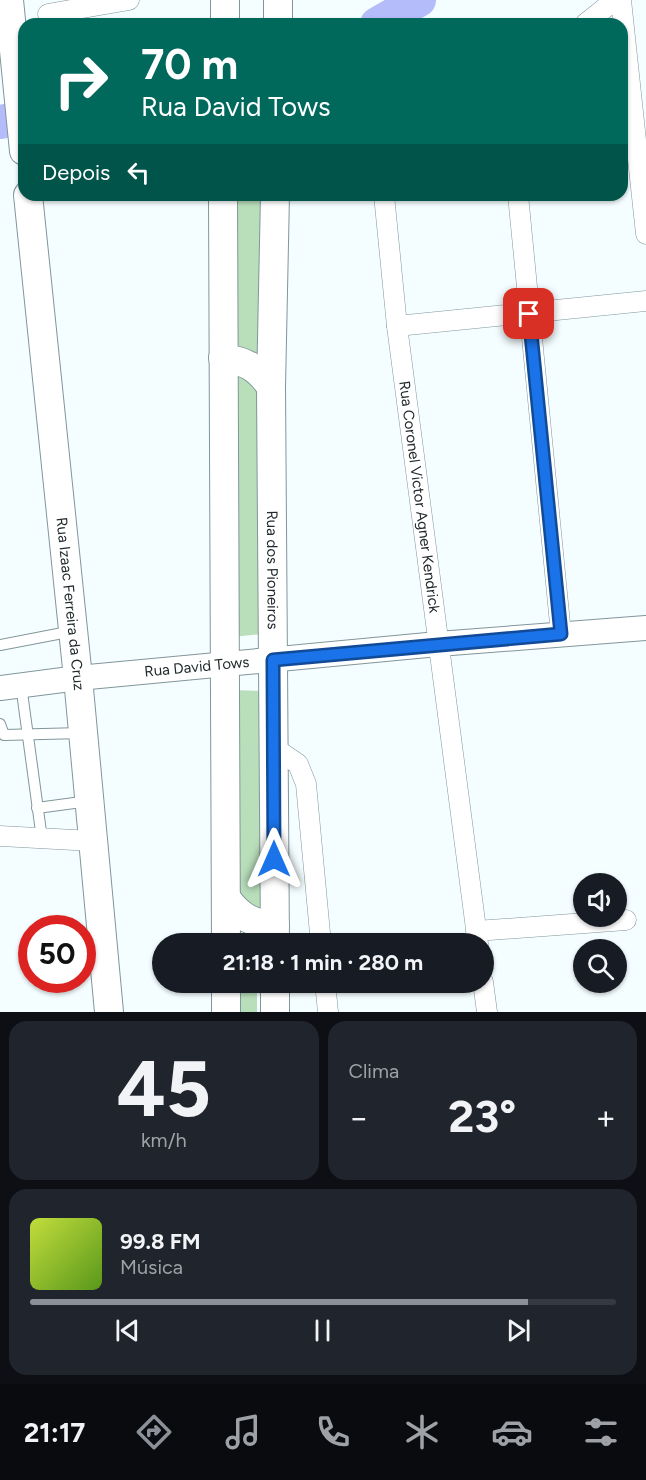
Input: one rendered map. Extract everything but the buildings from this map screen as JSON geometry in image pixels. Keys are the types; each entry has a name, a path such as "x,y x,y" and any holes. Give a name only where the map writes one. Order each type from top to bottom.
{"main road":[{"path":"9,0 18,91"},
{"path":"278,0 278,18"},
{"name":"Rua Izaac Ferreira da Cruz","path":"29,201 78,678 109,1012"},
{"path":"223,201 226,933"},
{"name":"Rua dos Pioneiros","path":"275,201 271,387 275,933"},
{"path":"224,358 253,366 271,387"},
{"path":"227,899 235,911 274,933"},
{"path":"226,993 226,1012"},
{"path":"275,993 275,1012"}],"street":[{"path":"48,14 129,0"},
{"path":"592,18 615,0"},
{"path":"621,0 623,18"},
{"path":"628,66 646,234"},
{"name":"Rua Coronel Victor Agner Kendrick","path":"385,201 397,326 476,933"},
{"path":"519,201 561,634"},
{"path":"397,326 646,301"},
{"name":"Rua David Tows","path":"10,686 438,644 646,628"},
{"path":"273,747 298,764 306,784 320,933"},
{"path":"0,836 93,841"},
{"path":"494,935 573,926"},
{"path":"326,993 328,1012"},
{"path":"484,993 487,1012"}],"lane":[{"path":"0,645 73,631"},
{"path":"10,686 28,734 42,839"},
{"path":"0,724 4,735 82,733"},
{"path":"37,807 89,801"}],"green space":[{"path":"234,201 265,201 263,360 232,350"},
{"path":"234,367 258,382 262,634 232,637"},
{"path":"230,690 267,691 265,914 239,905"},
{"path":"228,993 257,993 257,1012 228,1012"}],"waterway":[{"path":"388,18 419,0"},
{"path":"0,122 18,118"}],"route":[{"path":"274,859 273,660 561,634 529,314"}]}
